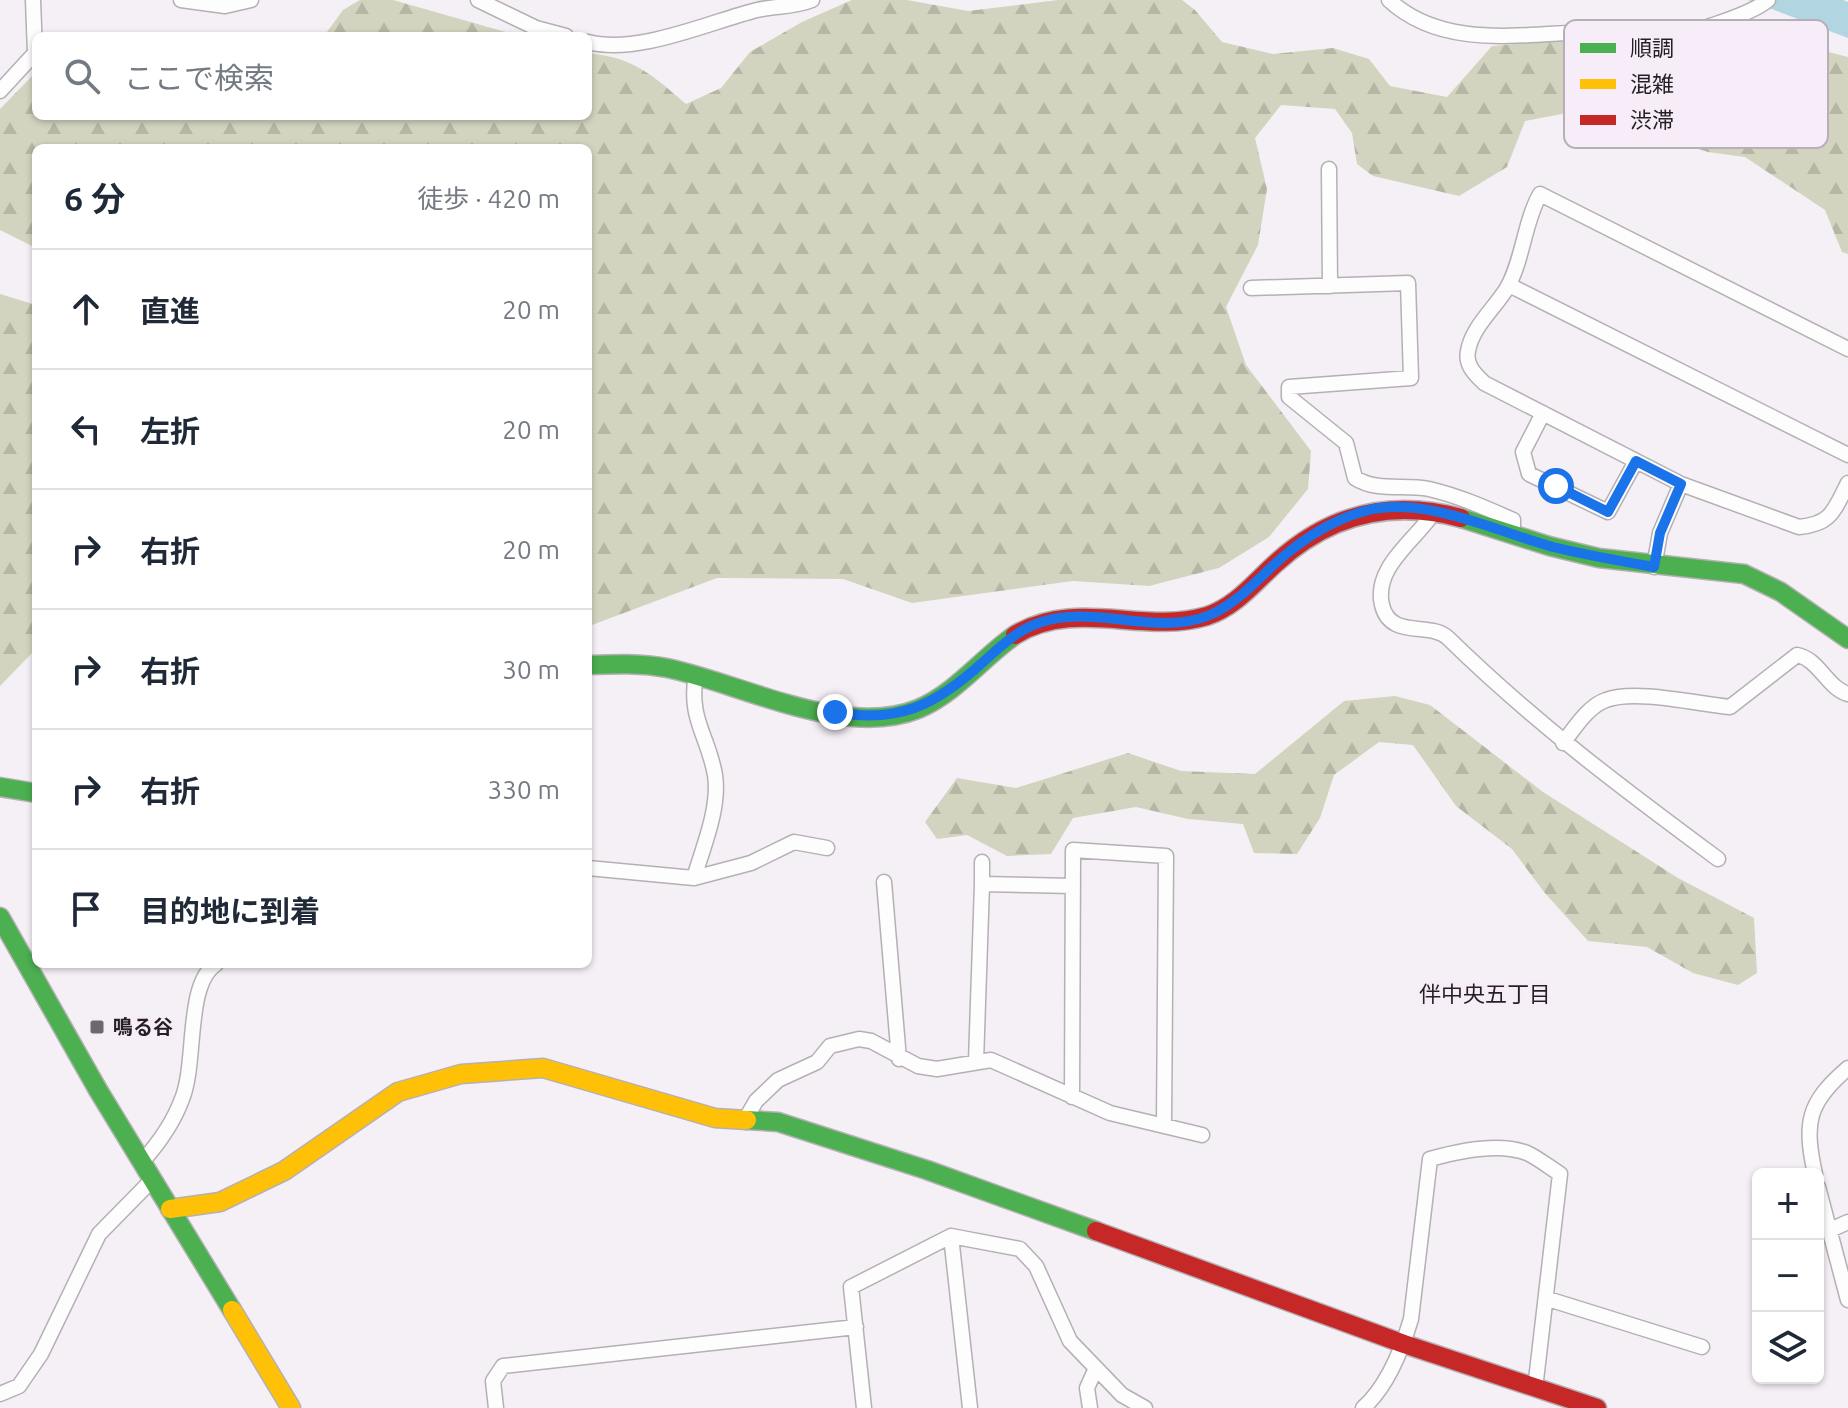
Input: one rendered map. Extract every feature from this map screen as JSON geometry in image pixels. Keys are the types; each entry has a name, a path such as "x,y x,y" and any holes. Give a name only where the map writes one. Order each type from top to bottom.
{"street":[{"path":"33,0 34,32"},
{"path":"181,0 225,6 251,0"},
{"path":"478,0 551,32"},
{"path":"592,42 631,42 702,29 757,10 812,0"},
{"path":"1389,0 1405,15 1436,26 1486,36 1526,38 1564,33"},
{"path":"1716,20 1764,4"},
{"path":"0,91 32,56"},
{"path":"1329,169 1330,286"},
{"path":"1848,349 1540,194 1529,215 1509,285 1474,336 1467,354 1470,369 1484,383 1681,484 1799,527 1820,525 1833,512 1848,483"},
{"path":"1251,288 1408,283 1411,378 1289,387 1289,397 1346,443 1355,478 1367,486 1426,489 1468,500 1513,520 1513,534"},
{"path":"1509,285 1848,455"},
{"path":"1543,413 1523,452 1529,474 1608,512 1636,461"},
{"path":"1654,567 1660,533 1681,484"},
{"path":"592,665 657,663 806,706 864,717 900,715 962,681 1001,646 1035,624 1070,615 1171,622 1209,616 1240,596 1287,553 1327,526 1367,510 1434,512 1470,519 1550,546 1654,567 1722,569 1755,578 1788,595 1848,639"},
{"path":"1434,512 1422,531 1397,554 1384,579 1382,605 1392,621 1411,631 1444,633 1563,743 1718,859"},
{"path":"1563,743 1583,717 1604,700 1625,696 1730,707 1797,655 1806,657 1840,692 1848,694"},
{"path":"694,878 715,790 715,775 691,701 696,674"},
{"path":"0,787 32,793"},
{"path":"592,868 694,878 751,863 794,842 827,848"},
{"path":"1072,1097 1073,850 1166,856 1164,1126"},
{"path":"976,1062 982,862"},
{"path":"884,882 899,1059"},
{"path":"982,884 1073,886"},
{"path":"0,917 142,1162 291,1408"},
{"path":"142,1162 182,1099 191,1067 198,990 204,972 210,968"},
{"path":"745,1120 756,1101 778,1080 817,1062 830,1046 843,1040 871,1041 899,1059 937,1069 991,1060 1110,1113 1202,1135"},
{"path":"170,1209 220,1202 284,1171 398,1092 461,1074 543,1068 715,1118 778,1122 927,1170 1404,1344 1597,1408"},
{"path":"1814,1168 1806,1132 1825,1088 1848,1068"},
{"path":"1363,1408 1373,1400 1404,1344 1411,1319 1430,1159 1451,1153 1505,1149 1526,1153 1560,1174 1548,1299 1535,1389"},
{"path":"0,1394 19,1386 41,1354 99,1234 153,1179"},
{"path":"1824,1213 1848,1300"},
{"path":"1828,1231 1848,1222"},
{"path":"951,1236 970,1408"},
{"path":"864,1408 851,1287 951,1236 1020,1249 1036,1266 1070,1341 1122,1395 1145,1408"},
{"path":"1548,1299 1702,1347"},
{"path":"496,1408 493,1381 503,1366 856,1327"},
{"path":"1090,1408 1087,1388 1096,1368"}],"green space":[{"path":"360,0 393,0 506,32 327,32 343,10"},
{"path":"852,0 907,0 968,11 1058,0 1182,0 1195,10 1222,42 1273,54 1333,48 1369,59 1390,86 1447,97 1492,46 1564,40 1564,114 1525,121 1507,167 1459,196 1373,176 1357,164 1352,133 1335,109 1281,105 1255,138 1267,189 1258,245 1226,307 1246,365 1311,451 1308,489 1269,537 1219,568 1149,586 1073,581 912,603 843,579 717,578 592,625 592,144 32,144 32,246 0,230 0,109 32,76 32,120 592,120 592,54 618,59 642,69 686,104 721,88 750,52 802,22"},
{"path":"1828,52 1848,57 1848,254 1842,252 1825,210 1745,157 1695,148 1828,148"},
{"path":"0,294 32,304 32,653 0,686"},
{"path":"1395,696 1430,705 1543,792 1678,878 1754,918 1757,973 1738,985 1693,973 1647,947 1588,941 1544,892 1512,849 1456,806 1413,745 1379,742 1334,775 1320,818 1297,854 1254,853 1243,824 1188,819 1136,807 1073,818 1051,854 1007,856 967,835 937,839 925,822 957,778 1016,788 1128,753 1181,771 1255,774 1344,701"}],"water":[{"path":"1748,0 1843,0 1848,2 1848,38 1828,30 1828,20 1801,20"}],"traffic: fast":[{"path":"1461,518 1599,558 1744,574 1781,592 1848,639"},
{"path":"592,665 667,668 825,713 858,717 889,716 918,709 945,694 1015,635"},
{"path":"0,787 32,792"},
{"path":"0,917 98,1090 232,1310"},
{"path":"747,1120 778,1122 927,1170 1096,1231"}],"traffic: slow":[{"path":"170,1209 220,1202 284,1171 398,1092 461,1074 543,1068 715,1118 747,1120"},
{"path":"232,1310 291,1408"}],"traffic: jam":[{"path":"1015,635 1038,624 1062,619 1159,622 1207,616 1235,601 1296,547 1339,522 1362,515 1410,510 1461,518"},
{"path":"1096,1231 1404,1344 1597,1408"}],"place":[{"name":"鳴る谷","path":"97,1027"}],"district":[{"name":"伴中央五丁目","path":"1485,994"}],"route":[{"path":"835,712 864,717 900,715 962,681 1001,646 1035,624 1070,615 1171,622 1209,616 1240,596 1287,553 1327,526 1367,510 1416,509 1470,519 1550,546 1654,567 1660,533 1681,484 1636,461 1608,512 1556,486"}]}
